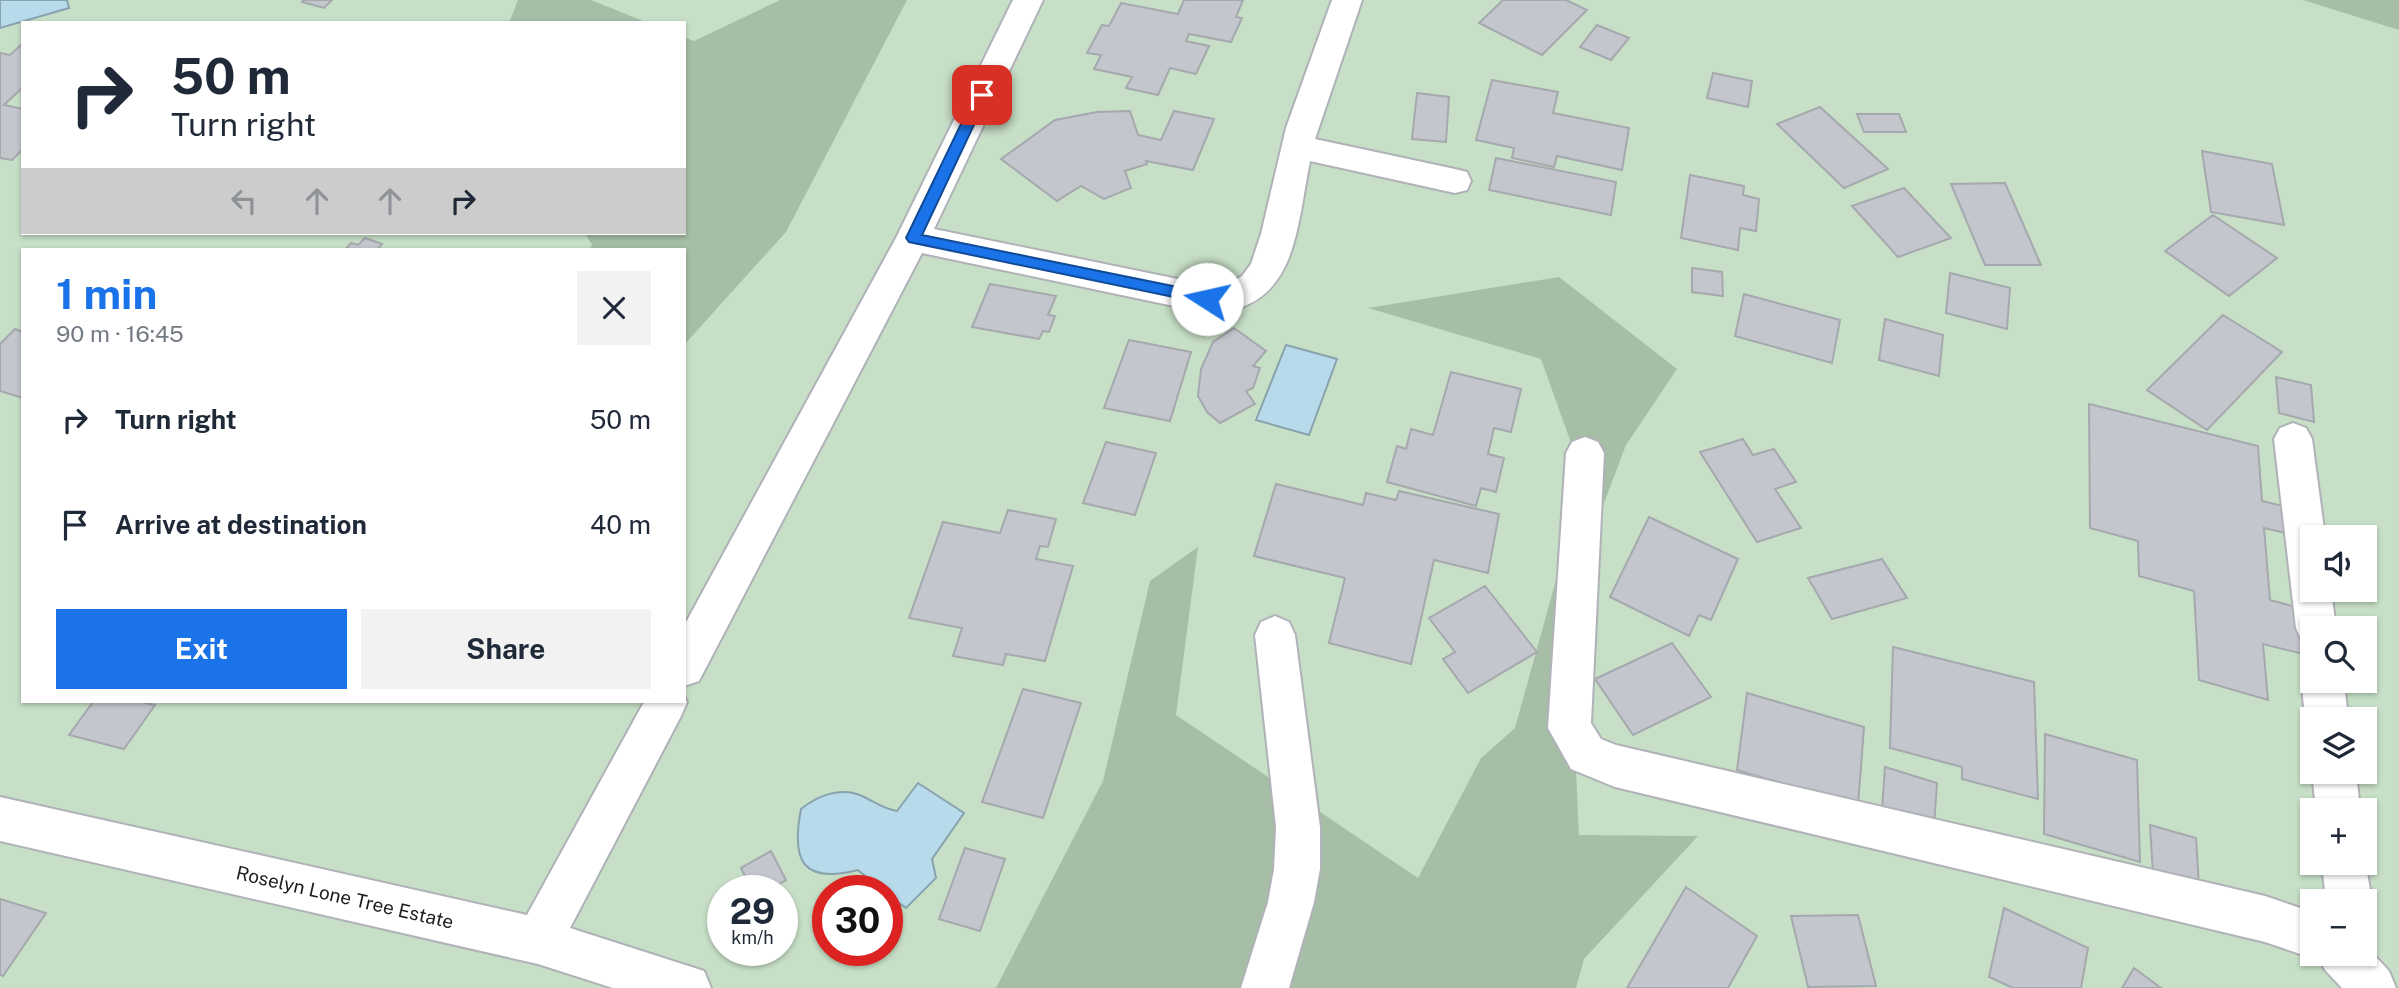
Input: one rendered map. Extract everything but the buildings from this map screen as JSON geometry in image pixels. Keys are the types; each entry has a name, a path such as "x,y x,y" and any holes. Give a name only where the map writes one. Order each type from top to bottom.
{"street":[{"path":"686,663 914,238 1028,0"},
{"path":"914,238 1207,299 1230,299 1247,291 1259,280 1272,254 1297,147 1347,0"},
{"path":"1297,147 1455,181"},
{"path":"2293,439 2315,616"},
{"path":"1586,453 1569,728 1586,754 1615,766 2265,919 2300,931"},
{"path":"1265,988 1291,902 1297,869 1298,827 1275,635"},
{"path":"538,941 665,703"},
{"name":"Roselyn Lone Tree Estate","path":"0,819 538,941 687,988"}],"green space":[{"path":"0,0 2399,0 2399,988 0,988"},
{"path":"518,0 591,0 643,21 510,21"},
{"path":"780,0 907,0 786,232 686,343 686,248 590,248 592,245 586,235 686,235 686,38 694,41"},
{"path":"2303,0 2399,0 2399,30"},
{"path":"1559,277 1677,369 1626,445 1568,598 1579,835 1698,836 1584,959 1576,988 996,988 1103,781 1150,581 1198,547 1176,715 1418,878 1481,758 1515,728 1584,479 1541,359 1368,308"}],"water":[{"path":"0,0 67,0 69,8 0,28"},
{"path":"1286,345 1337,359 1309,435 1256,420"},
{"path":"918,783 964,813 932,859 936,878 906,908 903,906 903,875 864,875 858,870 824,874 813,871 800,855 798,827 801,809 822,797 838,792 854,793 897,811"}],"route":[{"path":"982,95 914,238 1207,299"}]}
